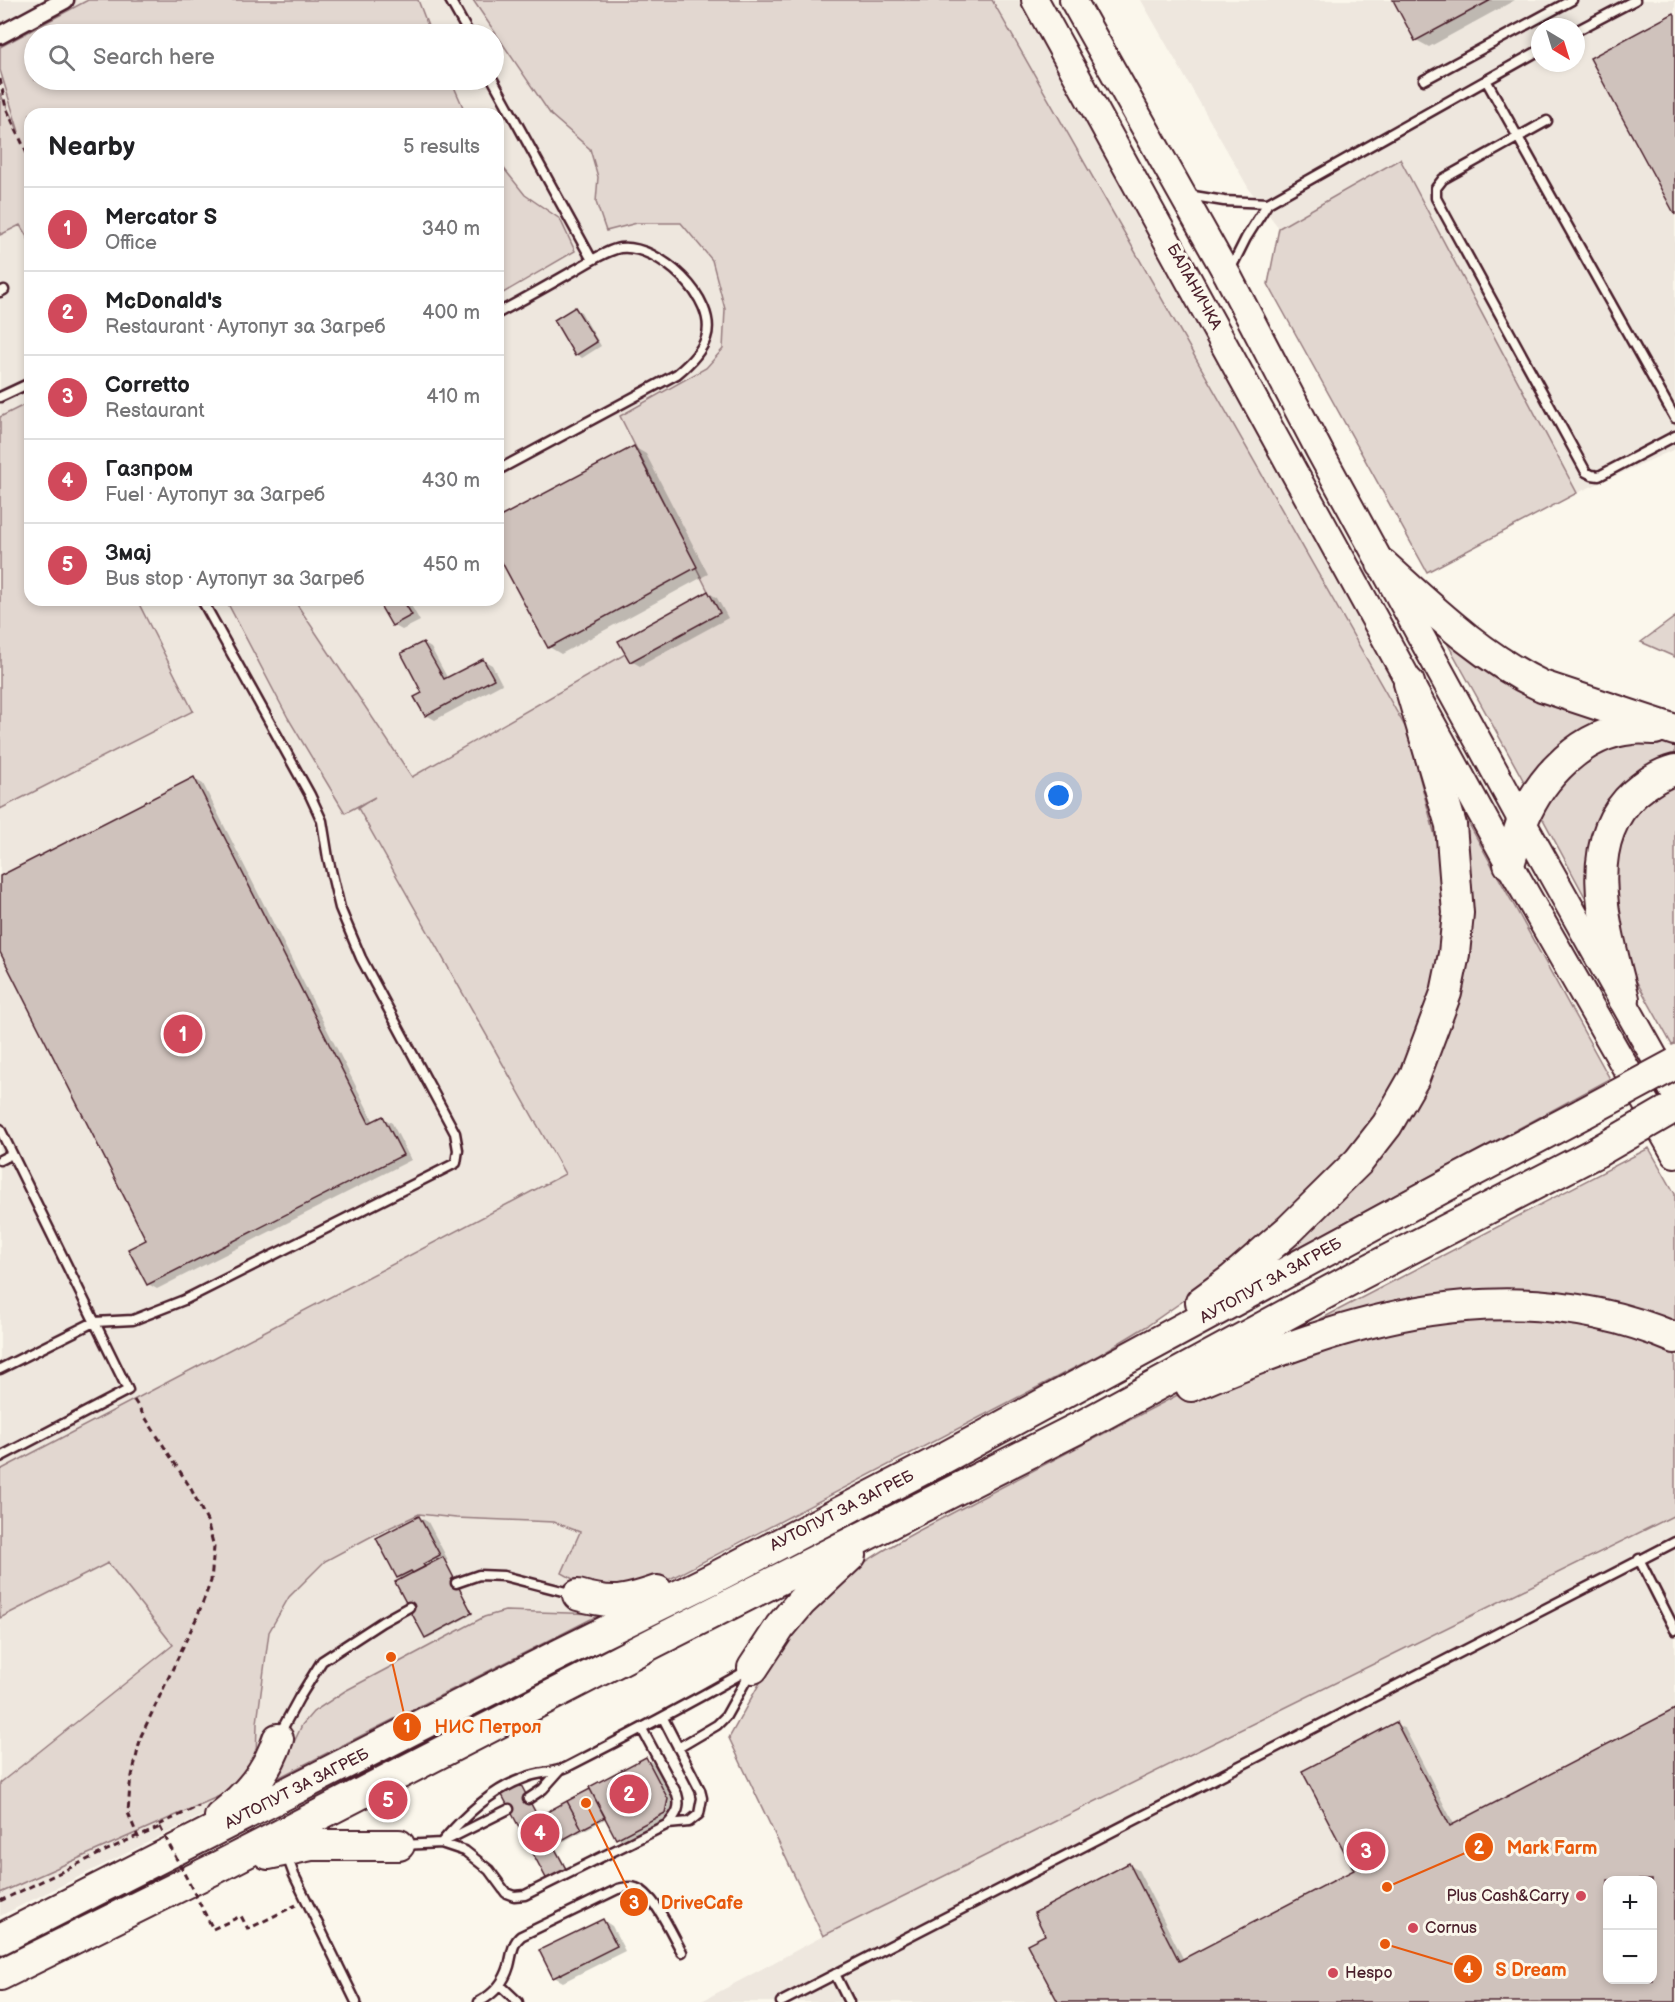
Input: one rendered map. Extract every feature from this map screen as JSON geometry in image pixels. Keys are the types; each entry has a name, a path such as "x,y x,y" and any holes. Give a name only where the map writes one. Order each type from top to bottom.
{"highway":[{"path":"1382,564 1478,647 1526,678 1542,686 1674,730"},
{"path":"1123,1361 1231,1280 1290,1229 1359,1161 1388,1125 1414,1078 1446,993 1454,954 1458,913 1451,825 1409,683"},
{"path":"1509,864 1522,821 1533,799 1557,768 1584,746 1615,732 1631,729 1674,730"},
{"path":"1624,999 1604,911 1601,878 1603,853 1619,810 1647,783 1675,770"},
{"name":"АУТОПУТ ЗА ЗАГРЕБ","path":"0,1939 710,1580 929,1466 1675,1064"},
{"name":"АУТОПУТ ЗА ЗАГРЕБ","path":"0,1975 218,1867 1078,1428 1359,1275 1597,1152 1673,1105"},
{"path":"1078,1428 1313,1338 1386,1319 1462,1306 1509,1303 1586,1310 1642,1325 1675,1338"},
{"path":"753,1668 780,1627 801,1602 880,1528"},
{"path":"578,1595 602,1601 622,1602 660,1590 710,1580"},
{"path":"183,1847 249,1791 267,1767 278,1739"},
{"path":"218,1867 311,1845 399,1845"}],"main road":[{"name":"БАЛАНИЧКА","path":"1035,0 1509,864 1673,1150"},
{"name":"БАЛАНИЧКА","path":"1073,0 1228,276 1320,452 1522,821 1624,999 1673,1105"},
{"path":"1292,466 1320,452"}],"street":[{"path":"0,34 65,0"}],"lane":[{"path":"450,0 463,24"},
{"path":"1424,80 1572,0"},
{"path":"1585,26 1635,0"},
{"path":"1228,276 1245,238 1268,203 1531,55"},
{"path":"1486,80 1675,418"},
{"path":"498,90 592,260"},
{"path":"1547,121 1443,179 1436,188 1436,198 1586,472 1599,476 1675,436"},
{"path":"1181,194 1224,201 1268,203"},
{"path":"504,311 592,260 620,248 639,250 661,260 686,281 704,309 708,323 706,338 698,352 677,374 504,467"},
{"path":"0,397 24,386"},
{"path":"0,1369 94,1322 133,1320 184,1300 456,1163 459,1150 455,1133 361,958 344,918 328,858 322,821 310,795 205,606"},
{"path":"0,1129 128,1390 0,1457"},
{"path":"0,1160 12,1154"},
{"path":"781,2002 1675,1542"},
{"path":"1639,1559 1675,1630"},
{"path":"456,1582 479,1575 504,1575 578,1595"},
{"path":"278,1739 290,1714 322,1661 409,1607"},
{"path":"441,1843 463,1818 498,1790 528,1776 560,1770 663,1718 753,1668"},
{"path":"678,1748 717,1725 726,1716 753,1668"},
{"path":"399,1845 441,1843 465,1851 489,1870 506,1893 514,1896 525,1895 668,1824 689,1822 699,1814 700,1790 663,1718"},
{"path":"642,1728 679,1801 677,1814 668,1824"},
{"path":"528,1799 543,1789 560,1770"},
{"path":"441,1843 509,1809"},
{"path":"285,1850 306,1900 356,2002"},
{"path":"479,2002 496,1991 500,1985 509,1968 515,1943 521,1936 618,1889 634,1887 650,1897 682,1952"},
{"path":"835,1974 849,2002"},
{"path":"500,1985 518,2002"}],"path":[{"path":"0,79 6,108 24,147"},
{"path":"137,1836 128,1813 130,1785 141,1736 198,1617 212,1581 214,1547 207,1521 194,1496 140,1411"},
{"path":"0,1901 199,1806"},
{"path":"137,1836 160,1827 213,1929 241,1916 248,1929 306,1900"}],"shaded area":[{"path":"0,0 1019,0 1399,692 1443,828 1449,878 1147,1326 1099,1355 338,1748 0,1916"},
{"path":"88,0 418,0 427,24 43,24"},
{"path":"473,0 992,0 1407,730 1446,877 1448,928 1413,1059 1345,1163 1193,1294 1147,1326 1099,1355 645,1592 589,1588 562,1573 580,1532 554,1522 456,1518 419,1514 372,1536 325,1561 289,1597 269,1632 257,1723 256,1761 224,1794 0,1893 0,1783 173,1645 108,1563 0,1618 0,1470 565,1174 358,808 375,797 345,813 288,718 229,606 298,606 412,777 714,603 620,416 706,368 723,349 725,309 712,260 681,223 637,223 606,231 596,202 598,177 590,149 551,115 504,46 504,24 489,24"},
{"path":"1141,0 1675,0 1675,449 1577,493 1400,159 1279,228 1249,189"},
{"path":"24,34 24,90 455,90 463,108 24,108 24,232 20,225 0,235 0,93 19,132 0,70 0,47"},
{"path":"1400,159 1577,493 1427,572 1268,284 1279,228"},
{"path":"504,169 525,195 560,219 575,251 504,292"},
{"path":"24,405 24,606 140,606 193,711 0,809 0,417"},
{"path":"1675,617 1675,657 1641,642"},
{"path":"1436,623 1622,725 1527,787"},
{"path":"1620,741 1675,741 1675,763 1652,769 1591,908 1537,808 1558,774"},
{"path":"1675,781 1675,1044 1672,1045 1633,975 1620,936 1613,853 1636,804"},
{"path":"1459,806 1610,1079 1249,1274 1424,1082"},
{"path":"1649,1148 1675,1194 1675,1326 1598,1303 1292,1334"},
{"path":"1555,1312 1675,1346 1675,1515 823,1936 729,1738 764,1675 790,1635 821,1598 839,1582 866,1561 916,1532 1187,1390 1421,1321"},
{"path":"1675,1515 1675,2002 700,2002 823,1936"},
{"path":"505,1611 601,1614 272,1781 302,1725 313,1712 345,1691 484,1617"}],"building":[{"path":"1393,0 1491,0 1415,41"},
{"path":"1674,13 1675,15 1675,215 1590,58"},
{"path":"575,307 597,342 575,356 554,320"},
{"path":"634,446 697,567 548,648 504,566 504,515"},
{"path":"708,591 720,613 630,662 618,641"},
{"path":"380,606 407,606 412,615 392,626"},
{"path":"423,642 444,679 483,659 494,679 425,716 414,697 422,693 401,653"},
{"path":"194,777 369,1123 383,1116 403,1155 147,1285 128,1249 146,1240 0,952 0,876"},
{"path":"419,1516 440,1555 423,1564 425,1567 397,1578 376,1538"},
{"path":"443,1557 472,1613 425,1638 395,1582"},
{"path":"1675,1709 1675,2002 1058,2002 1027,1944 1045,1935 1034,1913 1129,1863 1179,1961 1354,1870 1302,1771 1396,1722 1450,1826"},
{"path":"646,1757 668,1799 665,1813 616,1839 589,1787"},
{"path":"520,1783 538,1817 567,1801 582,1829 553,1845 566,1869 547,1880 501,1793"},
{"path":"590,1789 605,1817 582,1829 567,1801"},
{"path":"603,1919 617,1946 553,1978 539,1950"}],"place":[{"name":"Mercator S","path":"183,1034"},
{"name":"НИС Петрол","path":"391,1657"},
{"name":"McDonald's","path":"629,1794"},
{"name":"Змај","path":"388,1800"},
{"name":"DriveCafe","path":"586,1803"},
{"name":"Газпром","path":"540,1833"},
{"name":"Corretto","path":"1366,1851"},
{"name":"Mark Farm","path":"1387,1887"},
{"name":"Plus Cash&Carry","path":"1581,1896"},
{"name":"Cornus","path":"1413,1928"},
{"name":"S Dream","path":"1385,1944"},
{"name":"Hespo","path":"1333,1973"}]}
